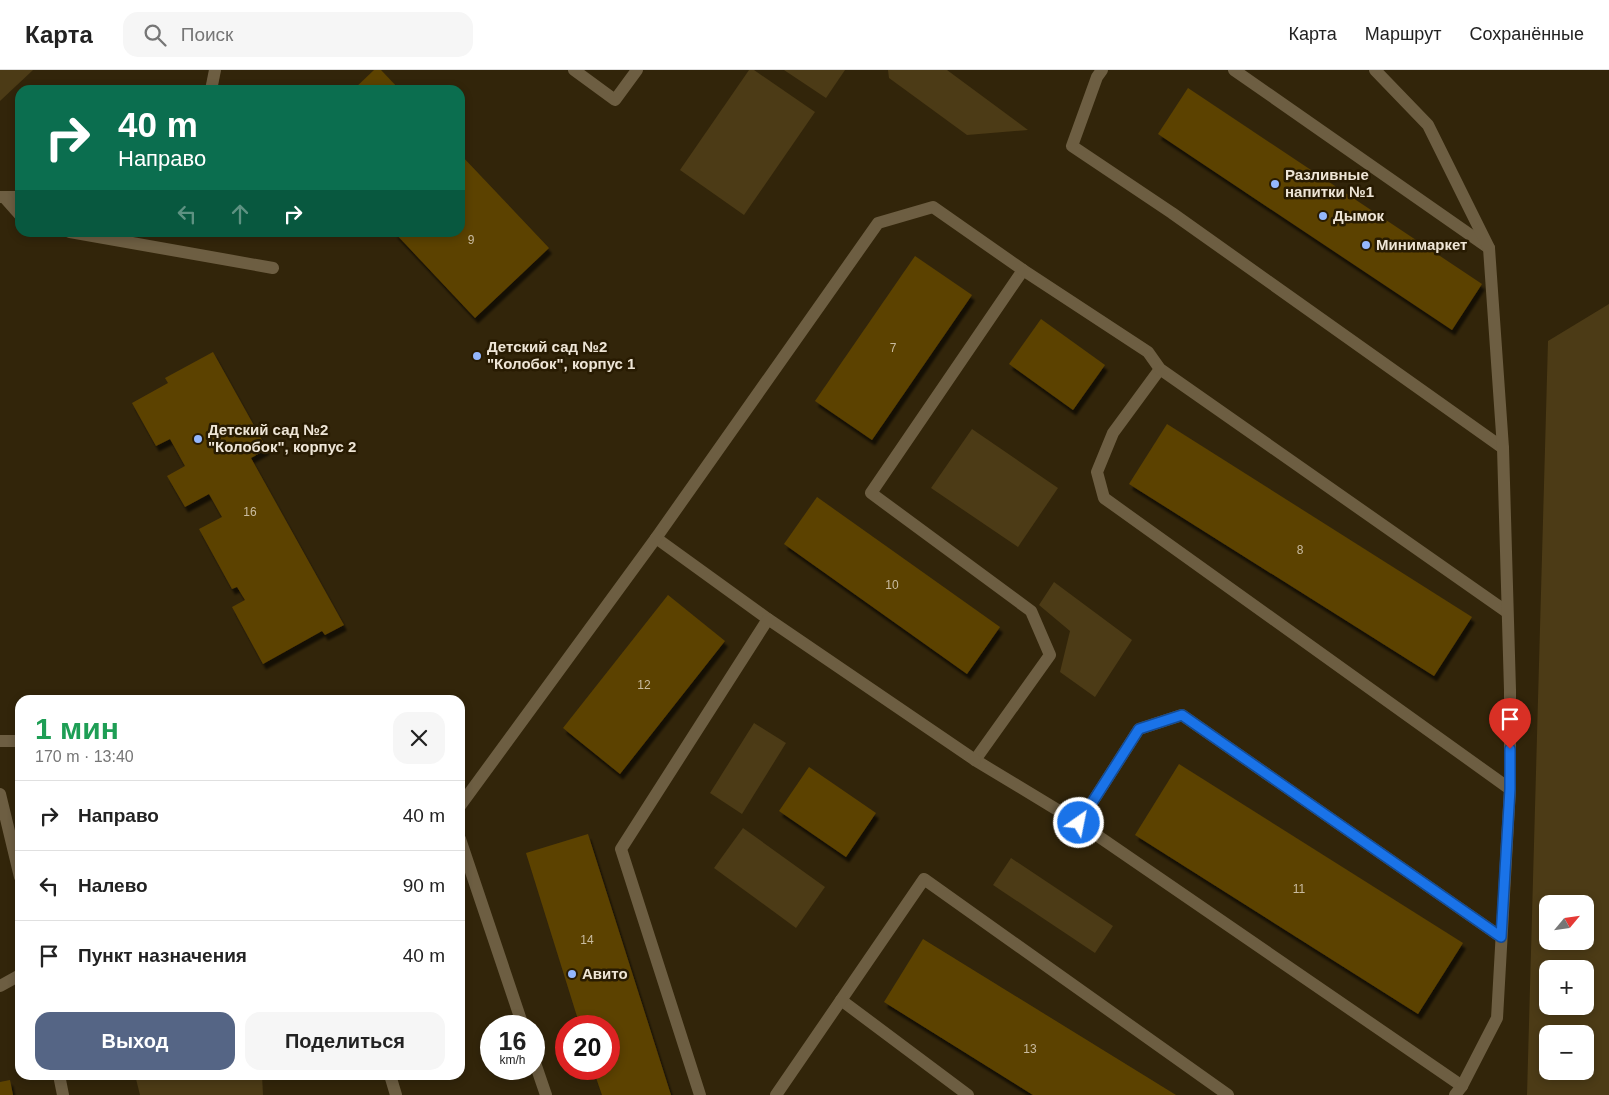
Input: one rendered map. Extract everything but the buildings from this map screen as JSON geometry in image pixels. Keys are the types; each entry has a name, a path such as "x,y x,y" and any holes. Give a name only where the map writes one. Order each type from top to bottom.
{"street":[{"path":"212,85 215,70"},
{"path":"574,70 615,100 638,70"},
{"path":"1234,70 1490,248"},
{"path":"656,538 768,619 975,760 1079,823 1458,1091 1497,1018 1510,789 1503,448 1490,248 1428,125 1375,70"},
{"path":"1096,72 1072,146 1172,213 1503,448"},
{"path":"2,197 15,197"},
{"path":"2,197 15,210"},
{"path":"465,799 656,538 878,222 933,206 1022,270 1148,352 1160,370 1507,612"},
{"path":"98,237 273,268"},
{"path":"975,760 1050,655 1031,611 871,493 1022,270"},
{"path":"1160,370 1113,433 1097,472 1104,498 1510,789"},
{"path":"700,1095 621,849 768,619"},
{"path":"1079,823 1139,729 1182,715 1501,937"},
{"path":"0,740 15,741"},
{"path":"0,794 15,856"},
{"path":"465,854 518,1015"},
{"path":"776,1095 924,880 1228,1095"},
{"path":"0,986 15,978"},
{"path":"841,1000 968,1095"},
{"path":"60,1080 63,1095"},
{"path":"392,1080 396,1095"},
{"path":"541,1080 546,1095"}],"shaded area":[{"path":"0,70 33,70 15,85 0,101"},
{"path":"749,70 754,70 815,112 744,215 680,170"},
{"path":"784,70 845,70 826,98"},
{"path":"888,70 947,70 1028,130 967,135 889,78"},
{"path":"1609,304 1609,1095 1527,1095 1548,341"},
{"path":"972,429 1058,488 1018,547 931,488"},
{"path":"1054,582 1132,640 1095,697 1060,672 1070,631 1039,605"},
{"path":"754,723 786,743 742,814 710,793"},
{"path":"743,828 825,887 796,928 714,868"},
{"path":"1011,858 1113,926 1095,953 993,885"},
{"path":"136,1080 262,1080 263,1095 140,1095"}],"place":[{"name":"Разливные напитки №1","path":"1275,184"},
{"name":"Дымок","path":"1323,216"},
{"name":"Минимаркет","path":"1366,245"},
{"name":"Детский сад №2 \"Колобок\", корпус 1","path":"477,356"},
{"name":"Детский сад №2 \"Колобок\", корпус 2","path":"198,439"},
{"name":"Авито","path":"572,974"}],"route":[{"path":"1079,823 1139,729 1182,715 1501,937 1510,789 1510,749"}]}
